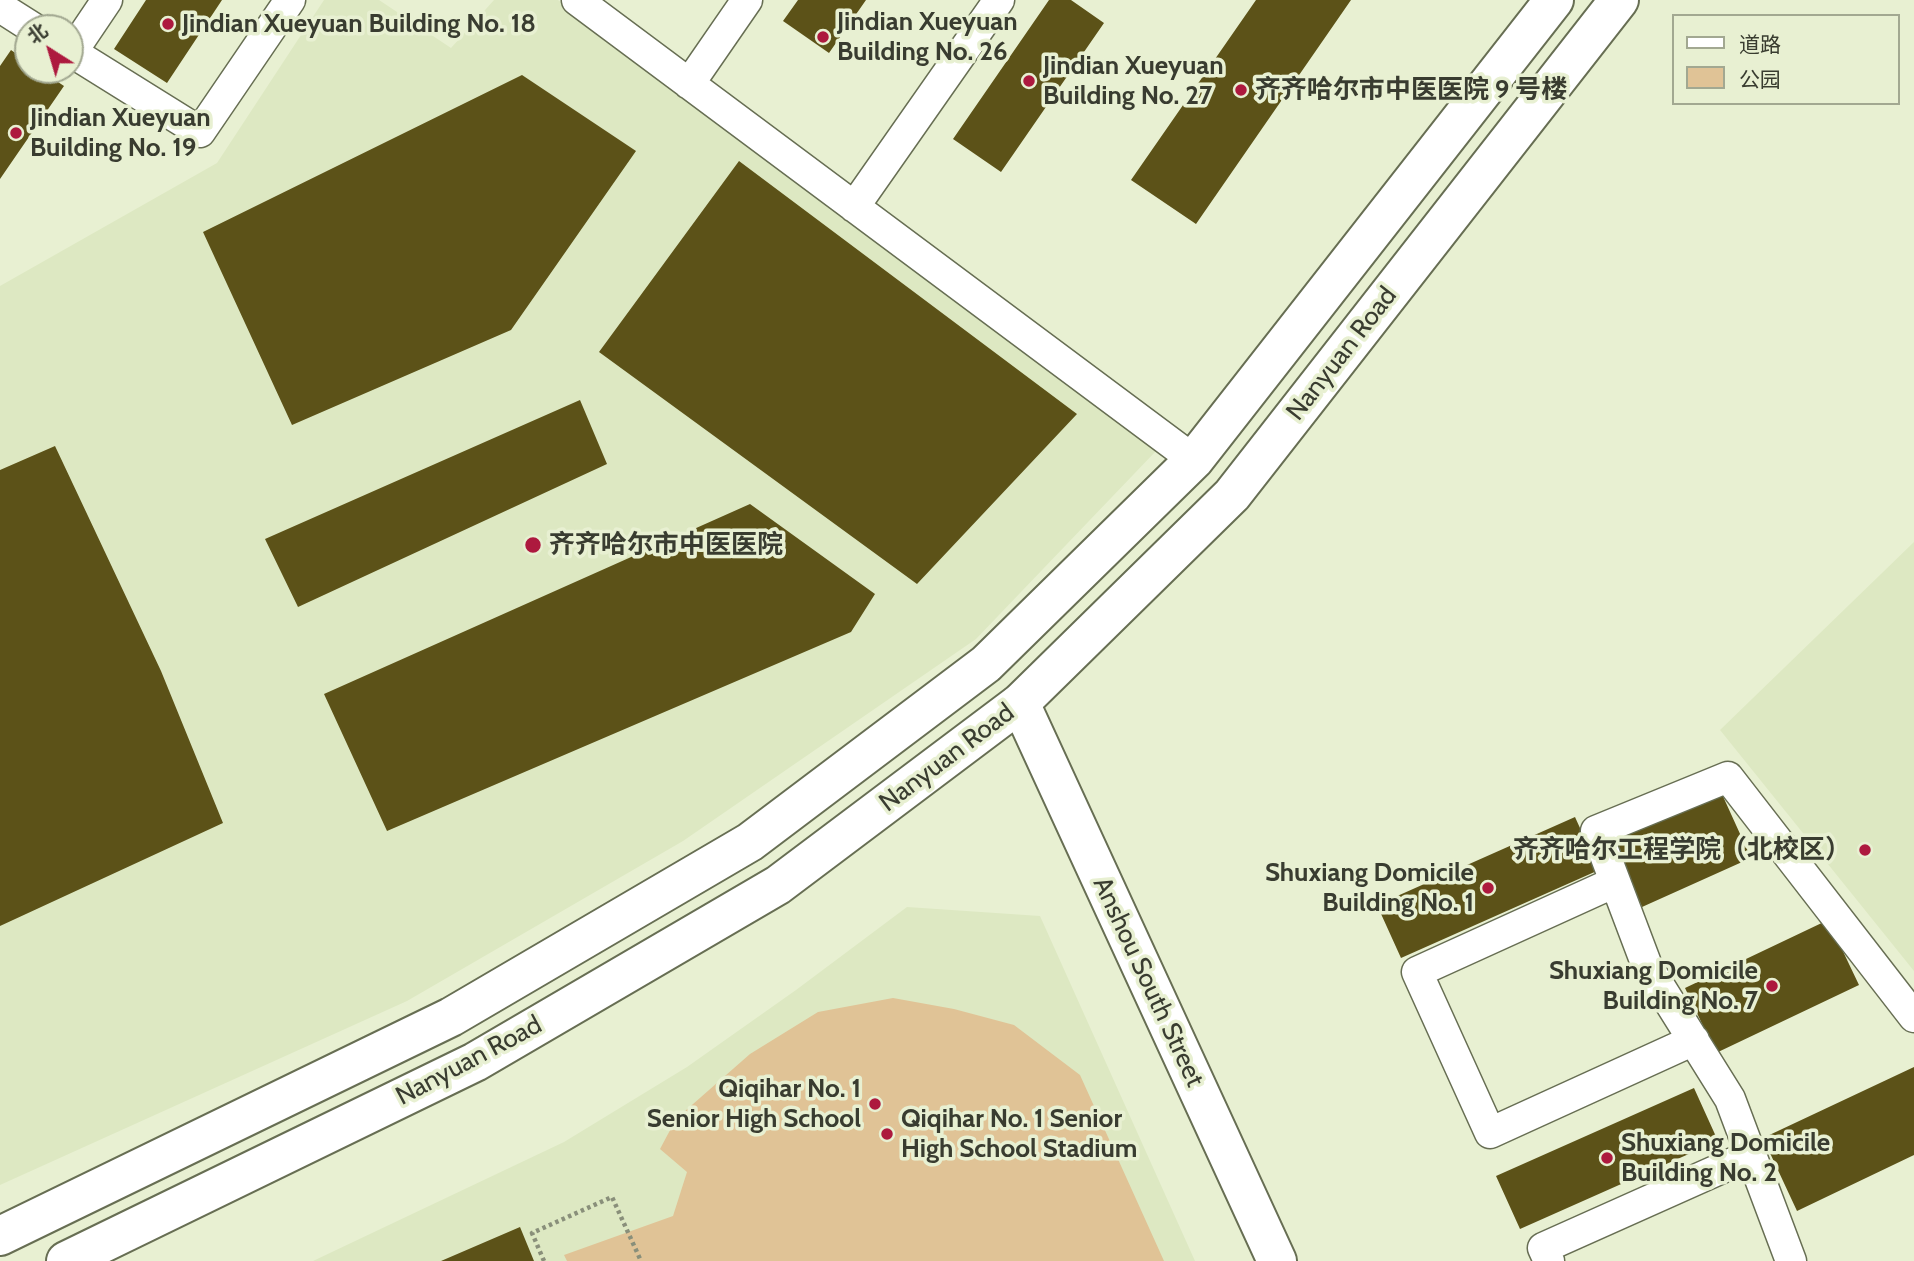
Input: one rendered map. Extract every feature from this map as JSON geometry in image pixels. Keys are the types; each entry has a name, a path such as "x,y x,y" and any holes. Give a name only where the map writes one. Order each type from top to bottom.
{"main road":[{"name":"Nanyuan Road","path":"0,1236 451,1017 750,842 986,664 1194,460 1554,0"},
{"name":"Nanyuan Road","path":"66,1261 475,1062 766,892 1020,703 1232,495 1619,0"},
{"name":"Anshou South Street","path":"1020,703 1276,1261"}],"street":[{"path":"84,33 107,0"},
{"path":"84,60 200,132 290,0"},
{"path":"577,0 1194,460"},
{"path":"689,84 747,0"},
{"path":"854,207 999,0"},
{"path":"1791,1261 1730,1099 1647,966 1596,831 1728,777 1914,1017"},
{"path":"1615,882 1417,972 1490,1133 1694,1040"},
{"path":"1549,1261 1543,1248 1751,1155"}],"path":[{"path":"544,1261 532,1233 612,1197 641,1261"}],"shaded area":[{"name":"齐齐哈尔市中医医院","path":"324,0 379,0 451,48 494,0 558,0 1156,451 976,639 683,841 407,1001 0,1185 0,286 217,163"},
{"name":"齐齐哈尔工程学院（北校区）","path":"1914,542 1914,971 1720,730"},
{"name":"Qiqihar No. 1 Senior High School Stadium","path":"907,907 1040,916 1195,1261 313,1261 564,1142 687,1067"}],"green space":[{"name":"Qiqihar No. 1 Senior High School Stadium","path":"893,998 954,1009 1014,1025 1080,1075 1164,1261 567,1261 564,1255 673,1216 687,1172 660,1149 676,1119 750,1054 818,1012"}],"building":[{"name":"Jindian Xueyuan Building No. 18","path":"146,0 222,0 167,83 114,49"},
{"name":"Jindian Xueyuan Building No. 26","path":"798,0 866,0 829,53 783,21"},
{"name":"Jindian Xueyuan Building No. 27","path":"1049,0 1071,0 1104,23 1001,172 953,139"},
{"name":"齐齐哈尔市中医医院 9 号楼","path":"1256,0 1351,0 1196,224 1131,180"},
{"name":"Jindian Xueyuan Building No. 19","path":"11,50 14,52 14,84 64,86 0,179 0,66"},
{"path":"522,75 636,151 511,330 292,425 203,232"},
{"path":"739,161 1077,414 917,584 599,352"},
{"path":"580,400 607,464 298,607 265,539"},
{"path":"55,446 161,671 223,823 0,926 0,470"},
{"path":"750,504 875,594 851,632 387,831 324,694"},
{"path":"1721,792 1751,858 1642,907 1613,841"},
{"name":"Shuxiang Domicile Building No. 1","path":"1575,817 1599,870 1401,958 1377,905"},
{"name":"Shuxiang Domicile Building No. 7","path":"1828,920 1859,985 1716,1053 1685,988"},
{"path":"1914,1067 1914,1155 1797,1211 1763,1138"},
{"name":"Shuxiang Domicile Building No. 2","path":"1694,1088 1718,1141 1520,1229 1496,1176"},
{"path":"520,1227 534,1261 441,1261"}],"place":[{"name":"Jindian Xueyuan Building No. 18","path":"168,24"},
{"name":"Jindian Xueyuan Building No. 26","path":"823,37"},
{"name":"Jindian Xueyuan Building No. 27","path":"1029,81"},
{"name":"齐齐哈尔市中医医院 9 号楼","path":"1241,90"},
{"name":"Jindian Xueyuan Building No. 19","path":"16,133"},
{"name":"齐齐哈尔市中医医院","path":"533,545"},
{"name":"齐齐哈尔工程学院（北校区）","path":"1865,850"},
{"name":"Shuxiang Domicile Building No. 1","path":"1488,888"},
{"name":"Shuxiang Domicile Building No. 7","path":"1772,986"},
{"name":"Qiqihar No. 1 Senior High School","path":"875,1104"},
{"name":"Qiqihar No. 1 Senior High School Stadium","path":"887,1134"},
{"name":"Shuxiang Domicile Building No. 2","path":"1607,1158"}]}
